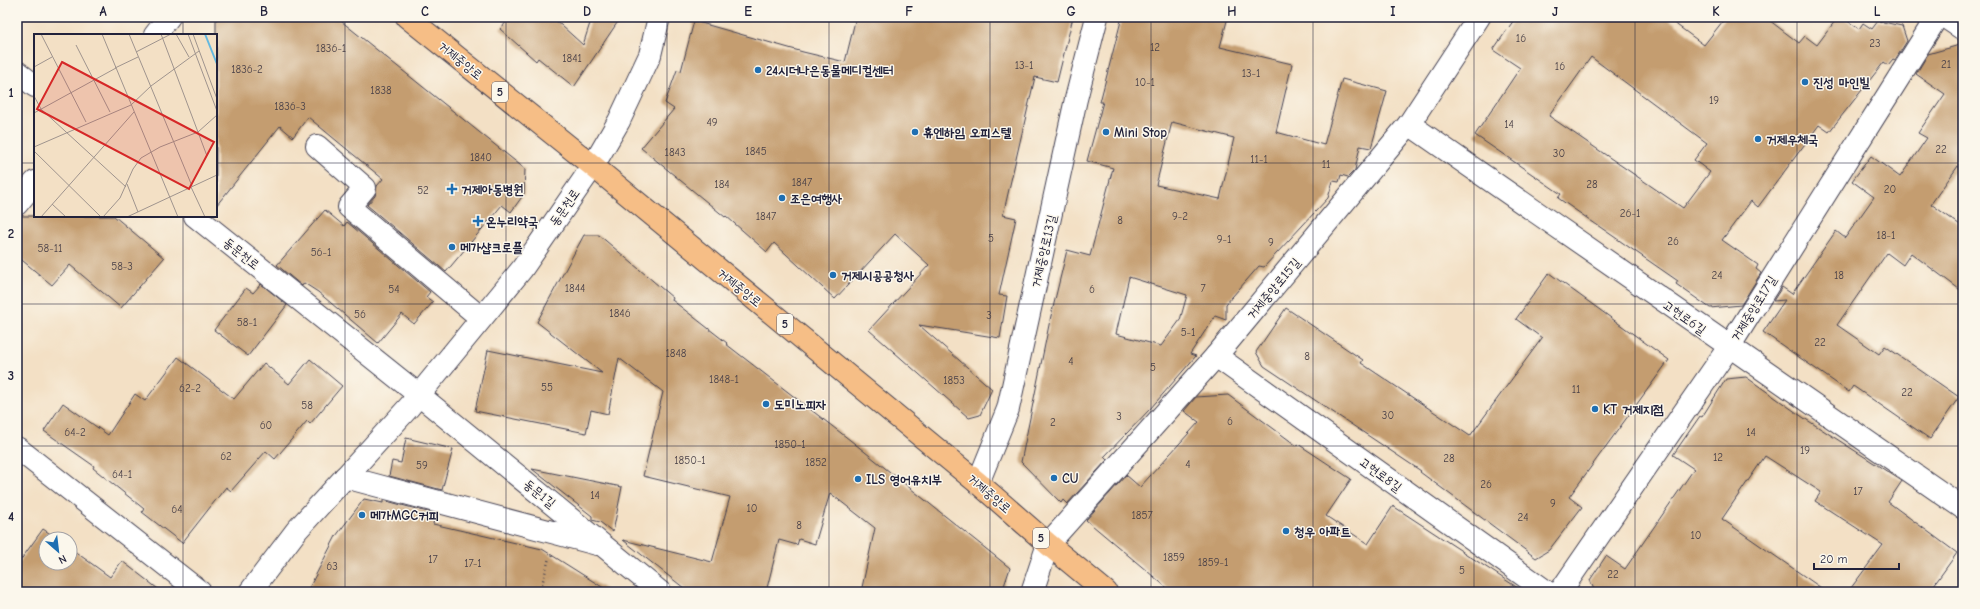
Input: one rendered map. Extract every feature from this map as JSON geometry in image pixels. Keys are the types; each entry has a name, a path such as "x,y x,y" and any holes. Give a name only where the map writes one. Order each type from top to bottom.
{"main road":[{"name":"거제중앙로","path":"407,17 593,166 978,483 1106,592"}],"street":[{"path":"156,34 169,17"},
{"name":"동문천로","path":"250,592 297,530 419,395 522,268 593,166 619,121 650,55 659,17"},
{"name":"거제중앙로13길","path":"978,483 1008,409 1076,99 1097,17"},
{"name":"거제중앙로15길","path":"1048,544 1216,356 1409,124 1479,17"},
{"name":"거제중앙로17길","path":"1560,592 1729,347 1937,17"},
{"path":"1945,17 1963,30"},
{"path":"17,72 34,85"},
{"name":"고현로6길","path":"1409,124 1963,508"},
{"path":"317,146 365,188 349,207 481,318"},
{"path":"17,204 34,183"},
{"name":"동문천로","path":"196,217 419,395"},
{"name":"고현로8길","path":"1216,356 1547,592"},
{"name":"동문1길","path":"419,395 660,592"},
{"path":"17,448 200,592"},
{"path":"344,477 603,545"},
{"path":"1032,592 1048,544"}],"path":[{"path":"540,592 557,533"}],"building":[{"path":"216,17 336,17 525,169 524,194 511,212 502,205 446,272 367,205 375,196 377,186 383,179 308,117 293,137 280,126 217,205"},
{"path":"511,17 552,17 583,45 592,17 621,17 574,87 538,58 536,61 500,29"},
{"path":"856,17 1073,17 1057,82 1035,77 1003,215 1016,218 999,295 1007,296 1000,338 919,325 992,389 980,415 969,418 869,330 929,265 895,234 835,299 774,243 767,252 726,216 725,217 641,148 674,109 665,103 677,70 681,71 694,21 803,52 845,62"},
{"path":"1122,17 1228,17 1220,47 1292,64 1276,132 1324,145 1342,79 1387,91 1371,148 1360,146 1355,170 1348,177 1341,175 1339,182 1333,181 1328,198 1264,267 1259,266 1226,304 1226,320 1215,316 1190,354 1196,356 1150,409 1104,457 1107,460 1067,504 1063,500 1061,503 1021,462 1050,320 1067,250 1090,256 1113,168 1087,161 1103,102 1100,102","holes":["1172,122 1234,138 1220,199 1156,185","1129,277 1187,295 1180,320 1161,346 1116,334"]},
{"path":"1516,17 1666,17 1704,45 1726,17 1765,17 1799,43 1805,36 1817,45 1838,17 1842,17 1859,29 1863,23 1872,29 1878,21 1902,26 1907,41 1895,60 1893,59 1888,65 1884,62 1829,132 1819,125 1758,207 1751,201 1722,240 1758,265 1756,269 1761,273 1741,305 1710,308 1676,284 1678,281 1558,198 1561,194 1475,135 1520,68 1493,50","holes":["1591,57 1707,143 1694,160 1710,172 1683,208 1549,116"]},
{"path":"1963,44 1963,159 1931,204 1963,227 1963,292 1911,253 1903,265 1887,253 1837,325 1879,354 1885,346 1959,397 1930,439 1853,386 1849,392 1763,332 1785,300 1773,301 1782,287 1792,294 1836,231 1845,238 1874,197 1852,181 1871,156 1900,177 1927,138 1918,133 1945,94 1916,74 1928,54"},
{"path":"325,210 344,226 347,222 430,292 426,297 433,302 414,324 402,314 378,343 318,292 304,283 302,286 277,265"},
{"path":"17,216 115,217 164,258 121,308 70,265 52,285 17,256"},
{"path":"584,235 599,235 673,298 672,300 727,343 726,344 850,440 1010,568 1002,592 861,592 875,528 830,493 815,544 799,539 797,545 779,540 766,592 689,592 623,540 712,562 730,497 643,476 663,392 619,358 608,414 591,410 586,433 475,411 488,350 602,373 537,322"},
{"path":"1549,273 1669,360 1569,497 1582,507 1549,550 1536,558 1420,472 1421,471 1264,366 1256,352 1286,308 1363,360 1361,363 1470,436 1542,338 1516,319"},
{"path":"261,284 287,305 248,356 214,330 246,288 253,293"},
{"path":"178,357 234,399 264,363 289,384 310,359 342,386 310,424 307,421 275,459 266,451 231,491 226,487 182,543 142,512 144,509 93,468 94,466 44,431 63,403 108,435 135,394 145,401"},
{"path":"1746,377 1804,418 1902,481 1888,502 1957,553 1929,592 1848,592 1883,545 1815,501 1821,492 1765,456 1722,519 1827,592 1595,592 1590,580 1606,556 1625,569 1694,469 1673,455 1700,416 1702,417 1726,379"},
{"path":"1228,395 1297,446 1298,444 1351,479 1326,516 1368,544 1393,506 1524,592 1172,592 1086,520 1126,475 1140,487 1199,422 1184,411 1196,397"},
{"path":"406,438 453,449 442,490 389,476 392,461 401,463"},
{"path":"532,469 622,487 613,532 600,522 592,520 592,516"},
{"path":"364,499 383,503 383,500 435,514 433,524 542,549 610,592 307,592 336,536"},
{"path":"38,536 38,571 78,571 78,554 110,577 122,561 162,592 17,592 17,565"}],"place":[{"name":"24시더나은동물메디컬센터","path":"758,70"},
{"name":"진성 마인빌","path":"1805,82"},
{"name":"휴엔하임 오피스텔","path":"915,132"},
{"name":"Mini Stop","path":"1106,132"},
{"name":"거제우체국","path":"1758,139"},
{"name":"거제아동병원","path":"452,189"},
{"name":"조은여행사","path":"782,198"},
{"name":"온누리약국","path":"478,221"},
{"name":"메가샵크로플","path":"452,247"},
{"name":"거제시공공청사","path":"833,275"},
{"name":"도미노피자","path":"766,404"},
{"name":"KT 거제지점","path":"1595,409"},
{"name":"CU","path":"1054,478"},
{"name":"ILS 영어유치부","path":"858,479"},
{"name":"메가MGC커피","path":"362,515"},
{"name":"청우 아파트","path":"1286,531"}]}
